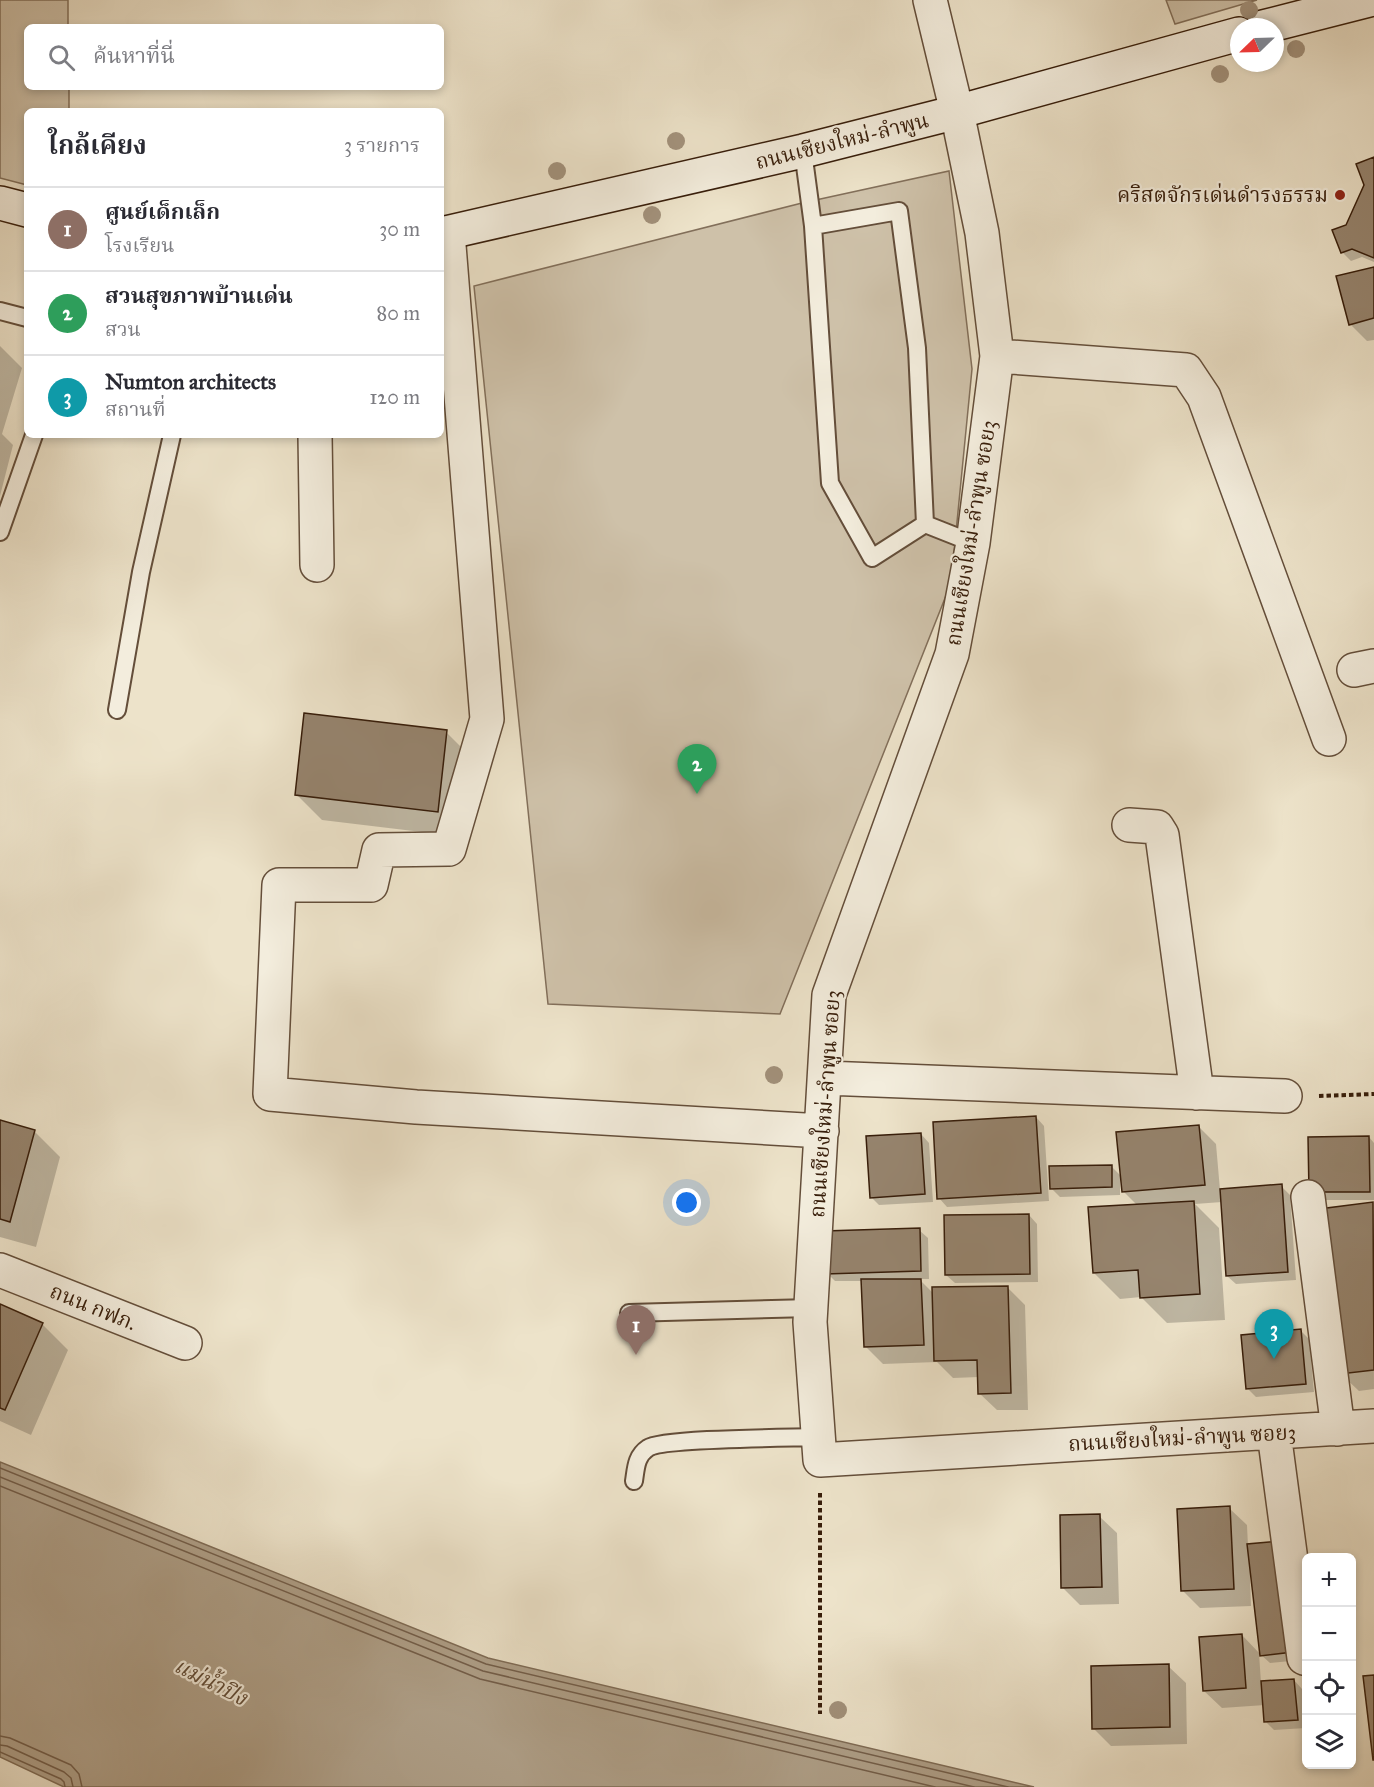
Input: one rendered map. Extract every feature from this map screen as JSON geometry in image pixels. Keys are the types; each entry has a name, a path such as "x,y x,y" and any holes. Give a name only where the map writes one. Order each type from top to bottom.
{"street":[{"name":"ถนนเชียงใหม่-ลำพูน ซอย3","path":"930,0 957,112 982,233 997,356 973,543 952,654 829,995 810,1322 819,1449 1274,1433 1374,1426"},
{"path":"1284,18 1313,6 1369,0"},
{"name":"ถนนเชียงใหม่-ลำพูน","path":"445,234 803,151 957,112 1230,36"},
{"path":"0,203 24,209"},
{"path":"445,234 487,719 449,849 379,850 371,885 279,885 270,1094 416,1107 822,1131"},
{"path":"997,356 1186,370 1204,397 1329,740"},
{"path":"315,438 317,566"},
{"path":"1129,825 1157,827 1162,835 1197,1093"},
{"path":"825,1078 1286,1096"},
{"path":"1308,1197 1338,1429"},
{"name":"ถนน กฟภ.","path":"0,1270 185,1343"},
{"path":"1274,1433 1302,1643"}],"lane":[{"path":"803,151 813,226 830,483 872,558 925,525"},
{"path":"813,226 899,211 916,348 925,525"},
{"path":"0,311 24,317"},
{"path":"0,532 33,438"},
{"path":"117,710 141,572 171,438"},
{"path":"925,525 973,543"},
{"path":"630,1313 811,1308"},
{"path":"634,1481 637,1459 649,1447 674,1443 819,1449"}],"path":[{"path":"1286,1096 1374,1094"},
{"path":"819,1449 820,1714"}],"shaded area":[{"path":"0,0 68,0 68,24 24,24 24,90 69,90 69,108 24,108 24,184 0,178"},
{"path":"1166,0 1257,0 1175,24"},
{"path":"949,171 972,369 951,583 780,1014 548,1004 474,286 802,203"}],"water":[{"name":"แม่น้ำปิง","path":"0,1462 488,1658 1034,1787 64,1787 0,1757"}],"building":[{"path":"1374,157 1374,258 1352,249 1341,253 1332,230 1346,225 1364,185 1356,164"},
{"path":"1374,267 1374,318 1349,325 1336,276"},
{"path":"304,713 447,730 438,812 295,795"},
{"path":"1036,1116 1041,1193 937,1199 933,1122"},
{"path":"0,1120 35,1130 10,1222 0,1219"},
{"path":"1199,1125 1205,1185 1122,1192 1116,1132"},
{"path":"921,1133 925,1194 870,1198 866,1136"},
{"path":"1369,1136 1370,1192 1309,1192 1308,1137"},
{"path":"1112,1165 1112,1187 1050,1189 1049,1166"},
{"path":"1282,1184 1288,1272 1226,1276 1220,1189"},
{"path":"1194,1201 1200,1294 1140,1298 1138,1270 1093,1273 1088,1207"},
{"path":"1373,1202 1374,1370 1340,1374 1319,1209"},
{"path":"1029,1214 1030,1274 945,1275 944,1215"},
{"path":"920,1228 921,1271 825,1274 824,1231"},
{"path":"861,1279 921,1279 924,1345 864,1347"},
{"path":"1008,1286 1011,1393 978,1394 977,1360 934,1361 932,1287"},
{"path":"0,1304 43,1323 5,1410 0,1408"},
{"path":"1301,1329 1306,1384 1246,1389 1241,1335"},
{"path":"1230,1506 1234,1589 1181,1591 1177,1509"},
{"path":"1100,1514 1102,1587 1061,1588 1060,1515"},
{"path":"1280,1541 1293,1652 1260,1656 1247,1544"},
{"path":"1242,1634 1246,1688 1203,1691 1199,1637"},
{"path":"1169,1664 1170,1727 1092,1729 1091,1666"},
{"path":"1374,1675 1374,1760 1373,1760 1363,1676"},
{"path":"1294,1679 1298,1720 1264,1722 1261,1681"}],"place":[{"name":"คริสตจักรเด่นดำรงธรรม","path":"1340,195"},
{"name":"สวนสุขภาพบ้านเด่น","path":"697,794"},
{"name":"ศูนย์เด็กเล็ก","path":"636,1355"},
{"name":"Numton architects","path":"1274,1359"}]}
